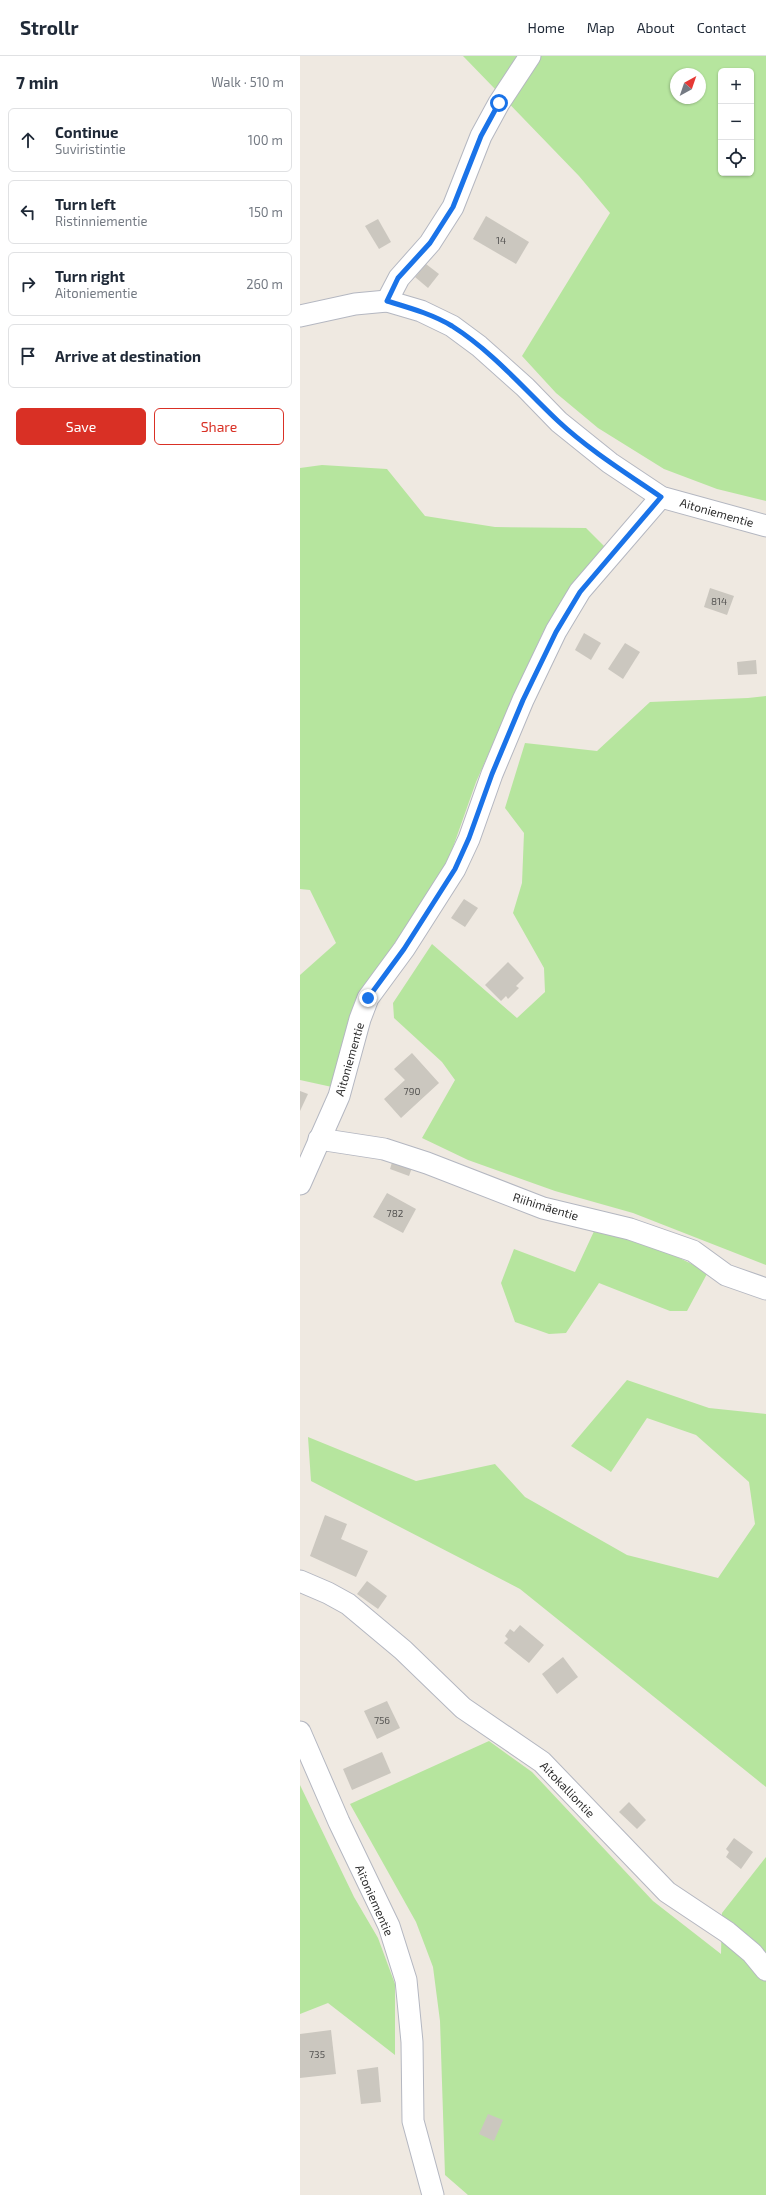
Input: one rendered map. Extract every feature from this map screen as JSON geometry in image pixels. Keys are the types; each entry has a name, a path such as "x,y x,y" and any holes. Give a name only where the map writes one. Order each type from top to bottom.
{"street":[{"path":"387,301 398,278 430,243 453,207 481,136 499,103 530,56"},
{"path":"300,316 355,304 387,301 421,311 452,326 479,346 526,388 559,422 610,463 661,497"},
{"name":"Aitoniementie","path":"300,1184 339,1096 360,1019 368,998 404,949 455,869 469,838 492,774 523,700 556,632 580,592 661,497 766,526"},
{"name":"Riihimäentie","path":"320,1139 384,1149 427,1163 543,1208 630,1229 693,1251 726,1275 766,1290"},
{"name":"Aitokalliontie","path":"300,1581 328,1593 348,1604 403,1650 463,1708 542,1762 667,1892 727,1932 752,1953 766,1970"},
{"name":"Aitoniementie","path":"300,1732 339,1822 389,1926 406,1980 412,2042 413,2121 433,2195"}],"green space":[{"path":"463,56 766,56 766,501 717,489 664,469 598,428 556,393 522,356 610,213 579,176"},
{"path":"322,465 387,469 425,516 495,527 586,528 604,546 574,586 543,632 476,782 446,867 332,1087 300,1080 300,975 336,943 310,890 300,889 300,468"},
{"path":"766,696 766,1265 633,1213 555,1191 468,1160 422,1138 455,1080 442,1062 394,1018 393,1003 432,944 517,1018 545,992 544,968 513,913 522,883 524,833 505,808 525,743 597,751 650,702"},
{"path":"596,1227 651,1244 708,1272 687,1311 670,1311 599,1283 566,1333 549,1334 515,1322 501,1283 514,1249 575,1272"},
{"path":"627,1380 709,1408 766,1414 766,1787 520,1589 311,1481 308,1437 416,1481 495,1464 525,1497 627,1555 718,1578 755,1524 749,1482 696,1435 647,1418 611,1472 571,1446"},
{"path":"489,1741 532,1772 653,1901 721,1954 722,1913 766,1857 766,2195 468,2195 445,2175 440,2021 433,1967 416,1922 350,1804"},
{"path":"300,1785 354,1897 378,1938 395,1984 395,2055 328,2003 300,2014"}],"building":[{"path":"486,216 529,242 516,264 473,239"},
{"path":"378,219 391,242 379,249 365,226"},
{"path":"426,264 439,274 428,288 415,277"},
{"path":"710,588 734,596 727,615 704,607"},
{"path":"584,633 601,643 591,660 575,650"},
{"path":"625,643 640,652 623,679 608,669"},
{"path":"756,660 757,674 738,675 737,662"},
{"path":"464,899 478,908 465,927 451,918"},
{"path":"508,962 524,978 516,986 519,988 508,999 506,996 501,1001 485,985"},
{"path":"412,1053 439,1083 401,1118 384,1099 405,1080 394,1069"},
{"path":"300,1091 308,1094 300,1111"},
{"path":"393,1159 413,1165 409,1176 390,1169"},
{"path":"387,1193 416,1209 403,1233 373,1217"},
{"path":"325,1515 347,1524 341,1539 368,1551 356,1577 310,1556"},
{"path":"367,1581 387,1596 378,1609 357,1594"},
{"path":"520,1625 544,1645 529,1663 504,1643 508,1639 505,1636 510,1629 514,1632"},
{"path":"563,1657 578,1677 557,1694 542,1674"},
{"path":"387,1701 400,1728 377,1739 364,1711"},
{"path":"382,1752 391,1773 352,1790 343,1769"},
{"path":"629,1802 646,1820 637,1829 619,1812"},
{"path":"734,1838 753,1852 741,1869 726,1857 729,1852 726,1849"},
{"path":"331,2030 336,2074 300,2078 300,2034"},
{"path":"378,2067 381,2102 361,2104 357,2070"},
{"path":"488,2114 503,2120 494,2141 479,2134"}],"route":[{"path":"368,998 404,949 455,869 469,838 492,774 523,700 556,632 580,592 661,497 610,463 559,422 526,388 479,346 452,326 421,311 387,301 398,278 430,243 453,207 481,136 499,103"}]}
